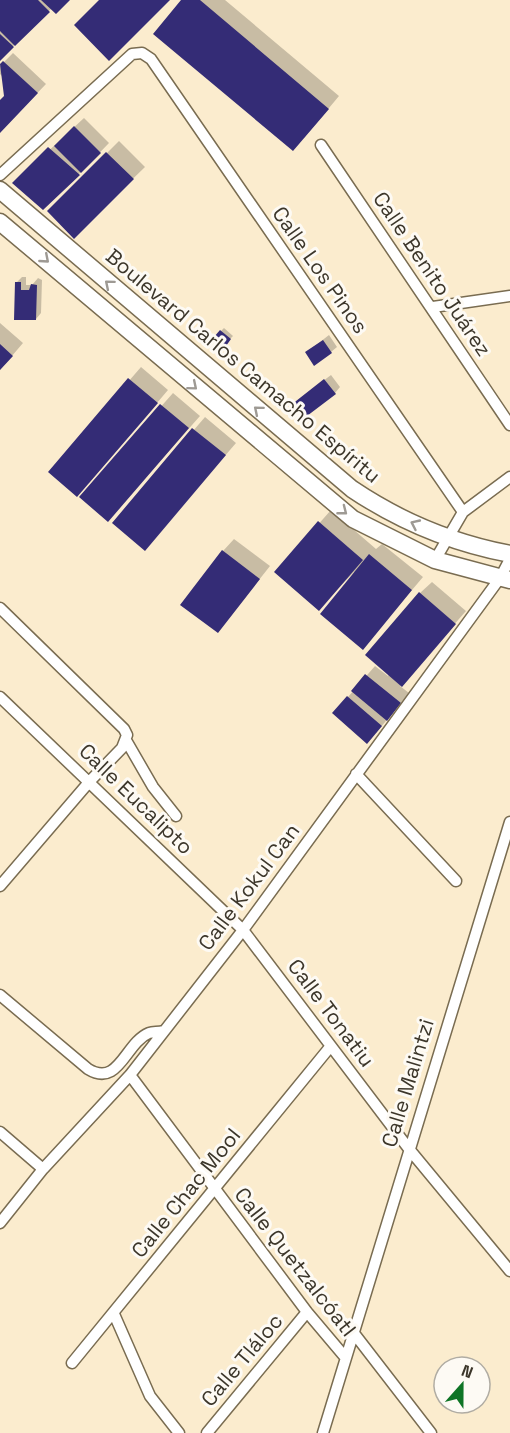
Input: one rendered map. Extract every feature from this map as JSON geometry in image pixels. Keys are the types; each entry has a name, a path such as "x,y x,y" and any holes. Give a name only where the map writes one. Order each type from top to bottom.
{"main road":[{"name":"Boulevard Carlos Camacho Espíritu","path":"0,190 328,470 373,503 446,539 510,554"},
{"path":"0,222 344,512 393,542 435,561 505,579"}],"street":[{"name":"Calle Los Pinos","path":"0,176 132,54 142,53 151,59 463,512"},
{"name":"Calle Benito Juárez","path":"321,145 433,307 510,425"},
{"path":"433,307 510,296"},
{"path":"435,561 463,512 510,477"},
{"name":"Calle Kokul Can","path":"0,1223 43,1169 130,1075 243,930 356,774 505,579 510,559"},
{"path":"0,608 124,729 127,742 153,787 176,816"},
{"name":"Calle Eucalipto","path":"0,697 243,930"},
{"path":"0,886 90,781 127,742"},
{"path":"356,774 456,881"},
{"name":"Calle Malintzi","path":"323,1433 510,822"},
{"name":"Calle Tonatiu","path":"243,930 409,1149 510,1271"},
{"path":"0,995 88,1069 99,1074 105,1075 117,1067 142,1038 163,1031"},
{"name":"Calle Chac Mool","path":"72,1363 330,1047"},
{"name":"Calle Quetzalcóatl","path":"130,1075 307,1312 345,1357"},
{"path":"0,1132 43,1169"},
{"name":"Calle Tláloc","path":"207,1433 307,1312"},
{"path":"114,1314 150,1396 179,1433"},
{"path":"353,1332 431,1433"}],"building":[{"path":"0,0 38,0 50,12 15,46 0,31"},
{"path":"41,0 70,0 56,14"},
{"path":"99,0 170,0 109,61 74,25"},
{"path":"181,0 200,0 329,109 293,151 153,34"},
{"path":"0,34 14,47 0,61"},
{"path":"3,61 38,93 0,133 0,100 4,96 0,64"},
{"path":"74,126 101,153 81,173 54,146"},
{"path":"48,147 80,175 43,210 12,183"},
{"path":"106,152 134,179 74,239 47,211"},
{"path":"15,282 21,282 21,290 29,290 31,284 37,285 36,320 14,320"},
{"path":"220,330 231,339 226,346 214,337"},
{"path":"323,340 332,353 314,366 305,352"},
{"path":"0,344 13,356 0,370"},
{"path":"128,378 158,403 77,497 48,472"},
{"path":"324,379 336,394 303,419 291,405"},
{"path":"160,404 189,428 108,522 79,497"},
{"path":"192,428 226,455 145,551 112,523"},
{"path":"318,521 363,560 319,611 274,572"},
{"path":"222,550 260,579 218,633 180,605"},
{"path":"369,554 412,590 363,650 320,614"},
{"path":"419,592 456,624 402,687 365,655"},
{"path":"365,674 401,703 387,721 351,691"},
{"path":"347,696 382,726 367,744 332,713"}]}
